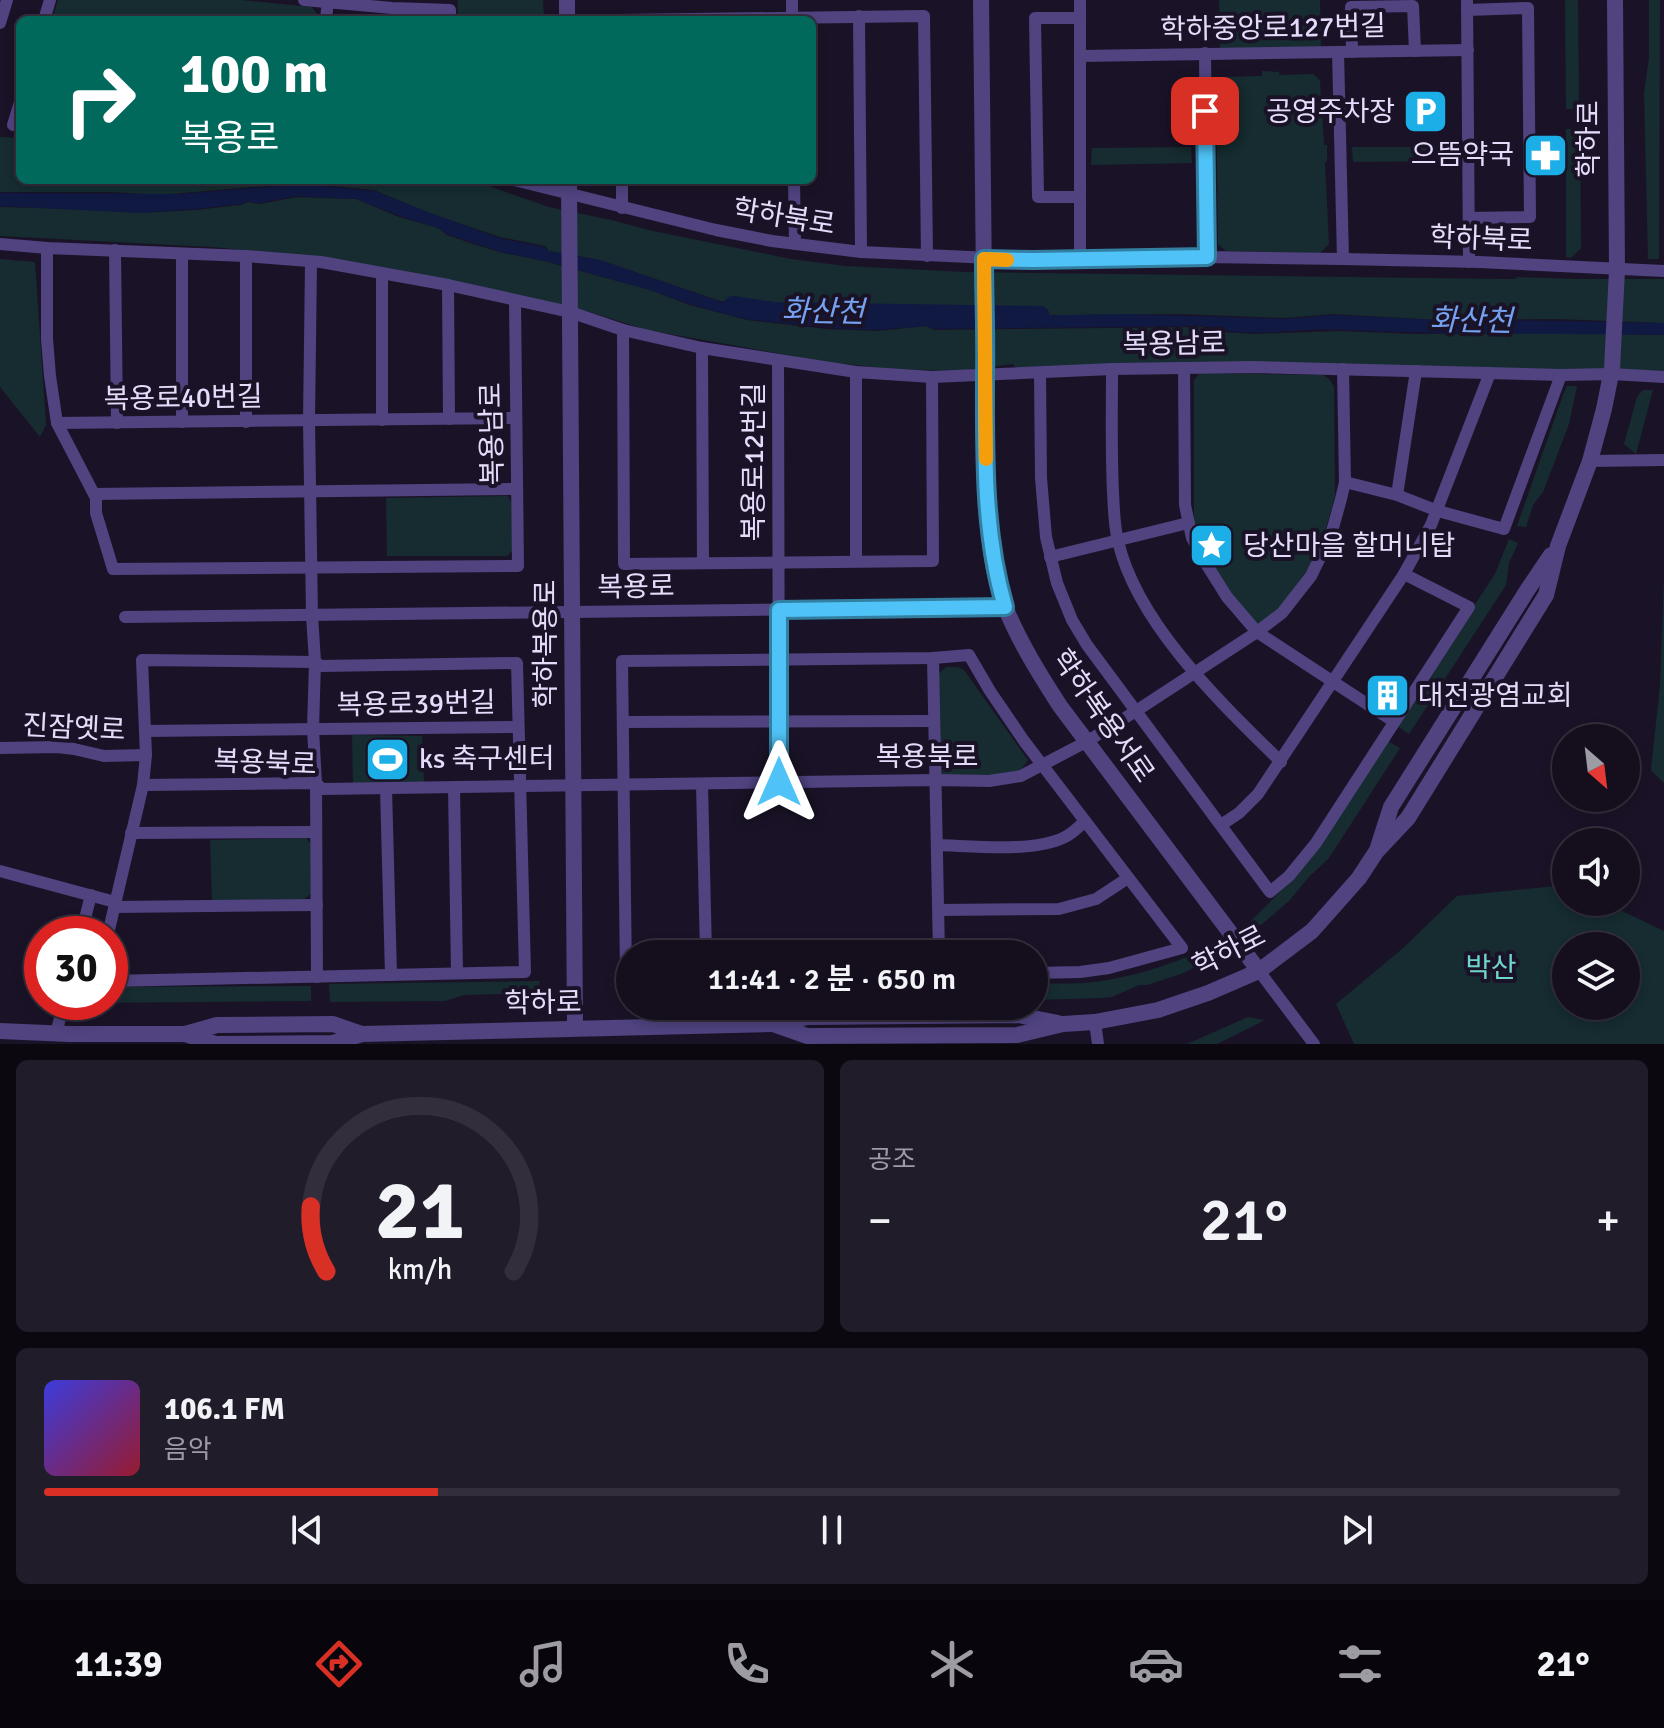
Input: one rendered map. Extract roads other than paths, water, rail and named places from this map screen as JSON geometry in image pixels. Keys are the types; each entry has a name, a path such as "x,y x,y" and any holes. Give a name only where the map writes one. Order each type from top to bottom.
{"street":[{"path":"0,23 7,0"},
{"path":"304,0 328,1 391,14 450,15"},
{"path":"981,0 984,259"},
{"path":"1080,0 1080,259"},
{"name":"학하로","path":"773,1024 818,1040 1017,1035 1063,1024 1095,1022 1158,1010 1259,971 1312,931 1359,878 1376,852 1391,807 1558,546 1590,461 1612,372 1616,274 1615,0"},
{"path":"1469,218 1530,217 1528,8 1467,5 1469,262"},
{"path":"1343,259 1345,52 1351,7 1413,6 1415,51"},
{"name":"학하북로","path":"859,16 861,252"},
{"path":"816,17 924,16 927,256"},
{"path":"1080,18 1035,18 1038,197 1080,197"},
{"name":"학하중앙로127번길","path":"1080,56 1468,50"},
{"path":"1205,53 1207,257"},
{"name":"학하북로","path":"530,184 716,230 861,252 984,259 1343,259 1469,262 1616,274 1664,271"},
{"path":"622,184 622,208"},
{"path":"794,184 795,244"},
{"name":"학하복용로","path":"569,194 574,1036"},
{"name":"복용남로","path":"0,244 321,262 570,310 623,330 702,348 856,372 932,377 985,370 1040,373 1253,367 1561,375 1612,372 1664,377"},
{"path":"47,248 47,339 57,423 94,494 96,513 113,569 311,567"},
{"path":"115,250 117,423"},
{"path":"182,254 182,422"},
{"path":"246,256 246,422"},
{"name":"학하복용서로","path":"984,259 989,537 1005,607 1037,671 1086,742 1314,1044"},
{"path":"311,263 309,421 312,615"},
{"path":"382,273 382,420"},
{"name":"복용남로","path":"448,285 449,419"},
{"name":"복용남로","path":"311,567 518,566 515,301"},
{"name":"복용로12번길","path":"623,330 624,564 933,561 932,377"},
{"path":"702,348 703,563"},
{"name":"복용로12번길","path":"778,361 779,782"},
{"path":"1184,368 1188,523 1205,562 1227,597 1257,632 1393,721"},
{"path":"1112,369 1113,476 1118,541 1128,571 1158,625 1195,673 1281,762"},
{"name":"복용북로","path":"143,785 316,783 322,789 519,787 989,781 1021,776 1136,711 1282,613 1311,576 1331,535 1345,482 1343,369"},
{"path":"1397,495 1416,371"},
{"path":"856,372 856,561"},
{"path":"1040,373 1041,478 1046,537 1057,583 1072,620 1087,645 1270,892 1289,876 1316,843 1469,607 1404,574"},
{"path":"1221,825 1258,794 1404,574 1438,511 1490,373"},
{"path":"1345,482 1504,529 1561,375"},
{"name":"복용로40번길","path":"57,423 516,418"},
{"path":"1590,461 1664,460"},
{"path":"94,494 517,489"},
{"path":"1050,557 1188,523"},
{"name":"복용로","path":"125,617 1005,607"},
{"name":"복용로39번길","path":"312,615 317,977"},
{"path":"627,940 622,661 969,655 1024,741 1182,948 1109,968 1048,973"},
{"path":"933,658 939,940"},
{"name":"복용로39번길","path":"142,660 315,662 321,666 517,663 518,727 145,731 142,660"},
{"path":"623,722 934,721"},
{"path":"128,981 525,972 518,727"},
{"path":"112,916 143,785 145,731"},
{"name":"진잠옛로","path":"0,748 57,747 104,756 146,755"},
{"path":"702,784 706,940"},
{"path":"454,787 457,973"},
{"path":"386,788 391,975"},
{"path":"937,845 1038,845 1064,838 1085,821"},
{"path":"131,833 316,832"},
{"path":"0,871 115,904 317,905"},
{"path":"939,910 1059,909 1096,899 1128,878"},
{"path":"86,916 91,895"},
{"name":"학하로","path":"0,1031 64,1037 185,1034 217,1025 333,1024 362,1034 389,1038 574,1036 773,1024 808,1017 1018,1015 1063,1024"},
{"path":"1095,1022 1098,1044"}],"water":[{"path":"301,184 375,191 502,239 600,260 724,303 775,313 965,317 1127,314 1285,319 1333,315 1439,320 1664,323 1664,335 1327,330 1256,333 1204,326 828,328 745,319 696,306 647,289 501,252 356,199 296,196 259,203 247,201 141,213 0,206 0,193 181,194"}],"waterway":[{"name":"화산천","path":"733,306 773,312 1040,316"}],"place":[{"name":"공영주차장","path":"1426,112"},
{"name":"으뜸약국","path":"1545,155"},
{"name":"당산마을 할머니탑","path":"1212,546"},
{"name":"대전광염교회","path":"1387,696"},
{"name":"ks 축구센터","path":"388,759"}],"park label":[{"name":"박산","path":"1491,968"}]}
